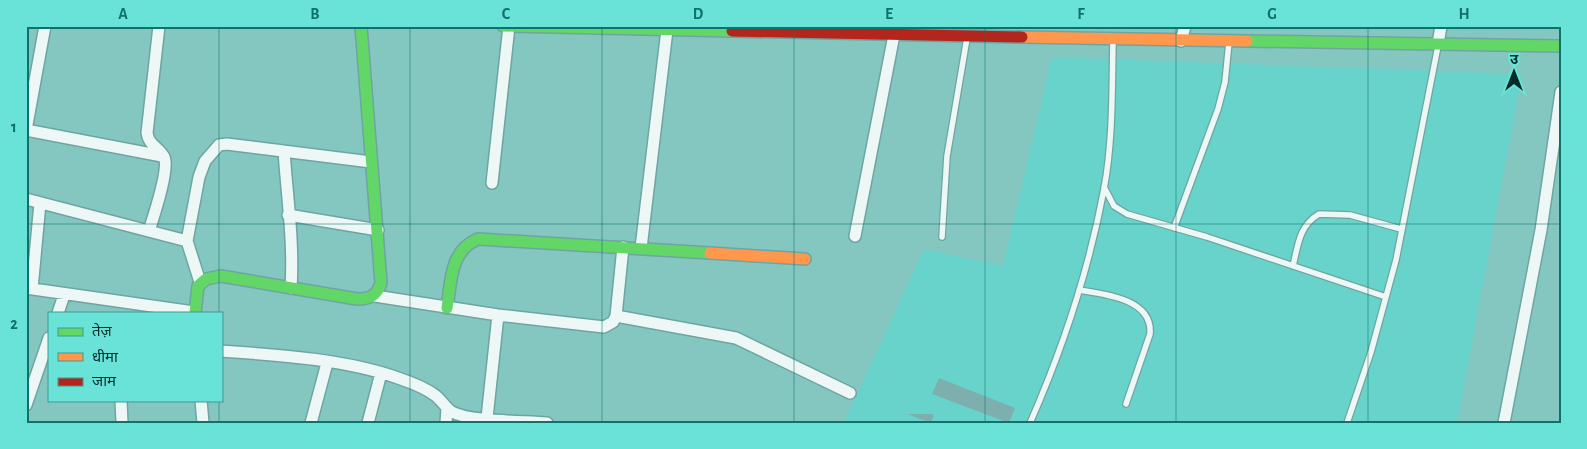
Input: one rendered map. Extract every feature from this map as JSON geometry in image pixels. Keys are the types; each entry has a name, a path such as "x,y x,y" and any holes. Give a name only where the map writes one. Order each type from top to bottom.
{"main road":[{"path":"194,312 196,292 200,282 209,276 221,276 357,298 375,296 381,283 361,26"},
{"path":"503,26 667,30 837,30 894,35 935,31 968,36 1229,42 1561,46"},
{"path":"447,308 457,255 461,246 468,241 494,239 806,259"}],"street":[{"path":"45,26 26,130 164,157"},
{"path":"149,231 165,168 164,157 153,148 148,140 147,132 159,26"},
{"path":"492,183 509,26"},
{"path":"1055,38 1058,26"},
{"path":"1181,41 1185,26"},
{"path":"1438,44 1441,26"},
{"path":"641,248 667,30"},
{"path":"855,236 894,35"},
{"path":"1504,423 1542,230 1561,92"},
{"path":"200,282 187,240 199,177 205,161 212,150 218,145 227,144 371,162"},
{"path":"284,151 288,215 293,254 291,288"},
{"path":"26,199 187,240"},
{"path":"40,203 29,289 194,312"},
{"path":"288,215 378,230"},
{"path":"375,296 447,308 598,328 610,325 616,316 623,247"},
{"path":"58,312 64,295"},
{"path":"487,418 498,315"},
{"path":"616,316 736,338 850,393"},
{"path":"222,351 293,357 381,373 399,378 433,394 453,412 514,422 547,423"},
{"path":"26,405 31,374 46,356"},
{"path":"311,423 327,363"},
{"path":"368,423 381,373"},
{"path":"121,402 122,423"},
{"path":"201,402 203,423"},
{"path":"446,423 447,408"}],"lane":[{"path":"942,237 947,156 968,36"},
{"path":"1030,423 1052,372 1079,290 1104,187 1110,128 1113,39"},
{"path":"1174,228 1218,109 1225,82 1229,42"},
{"path":"1347,423 1371,352 1386,297 1402,229 1438,44"},
{"path":"1104,187 1110,201 1119,210 1386,297"},
{"path":"1293,266 1304,226 1319,214 1350,215 1402,229"},
{"path":"1079,290 1111,296 1135,305 1148,316 1151,324 1150,334 1126,404"}],"shaded area":[{"path":"1052,57 1522,74 1457,423 844,423 924,249 1003,266"}],"building":[{"path":"939,378 1015,408 1009,423 932,394"},
{"path":"907,414 934,414 931,423"}],"traffic: fast":[{"path":"195,312 198,286 206,279 221,276 357,299 369,297 377,291 381,283 361,26"},
{"path":"503,26 732,31"},
{"path":"1247,41 1561,46"},
{"path":"447,308 451,278 457,259 469,244 478,239 710,253"}],"traffic: slow":[{"path":"1022,37 1247,41"},
{"path":"710,253 805,259"}],"traffic: jam":[{"path":"732,31 1022,37"}]}
